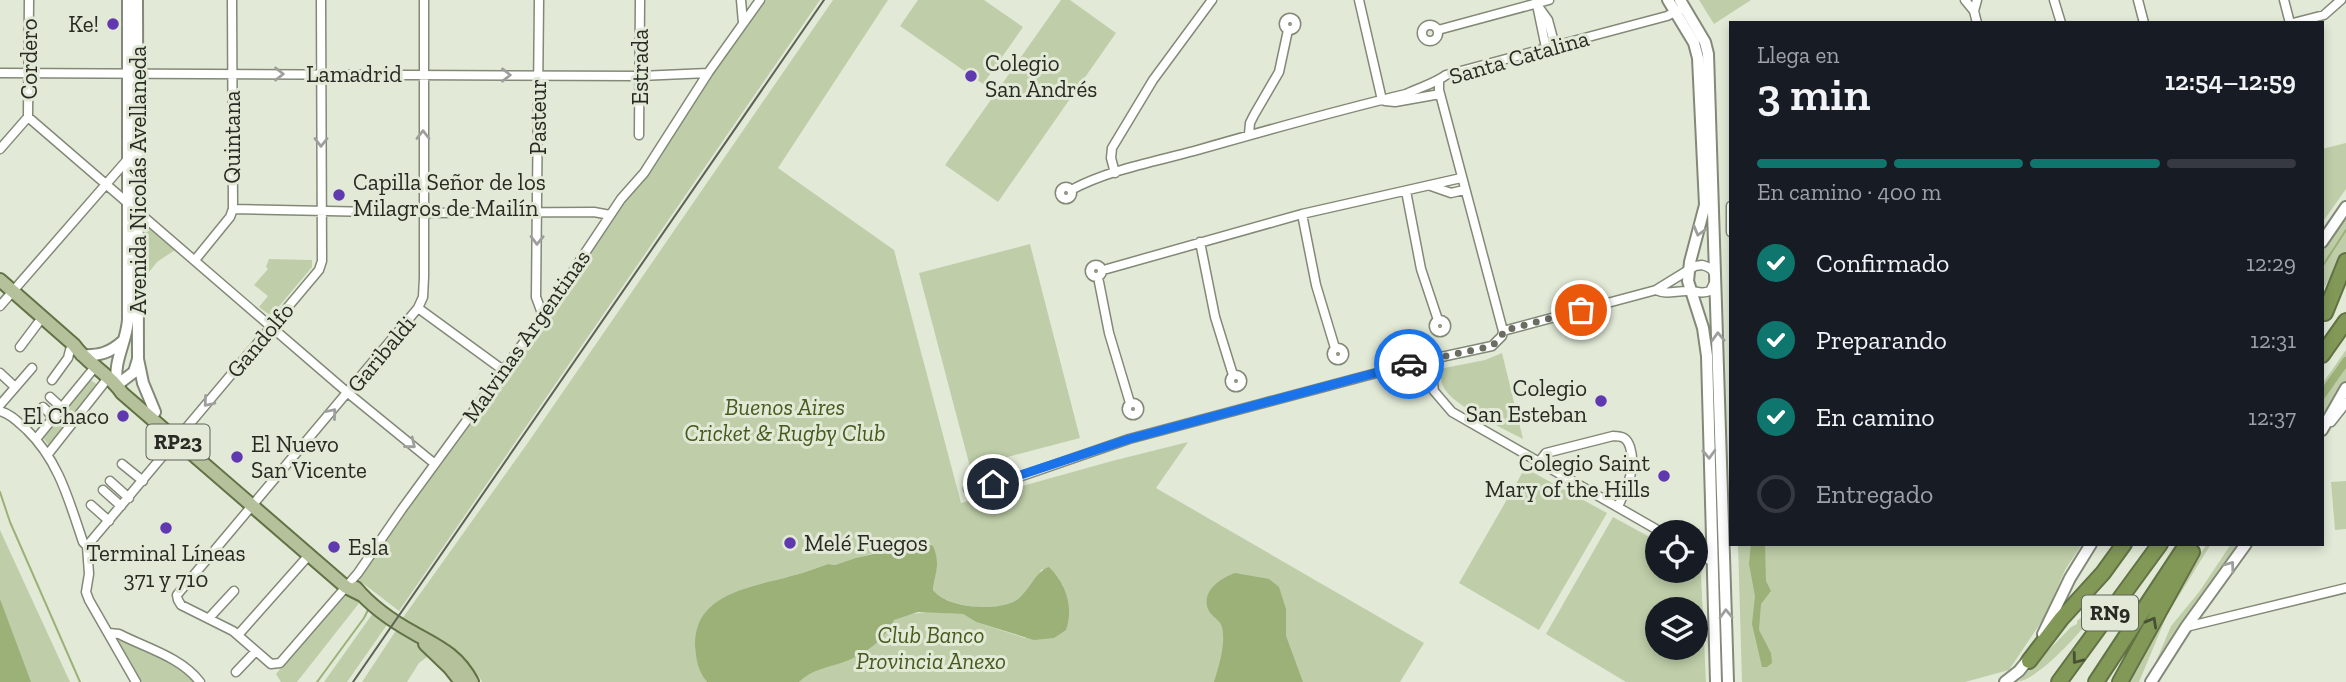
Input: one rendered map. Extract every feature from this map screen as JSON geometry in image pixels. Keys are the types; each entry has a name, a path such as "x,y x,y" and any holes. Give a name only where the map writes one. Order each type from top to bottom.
{"highway":[{"path":"2324,316 2346,261"},
{"path":"2324,316 2346,284"},
{"path":"2324,352 2346,321"},
{"path":"2029,661 2123,546"},
{"name":"RN9","path":"2059,682 2159,546"},
{"name":"RN9","path":"2096,682 2186,546"},
{"path":"2120,682 2195,546"}],"main road":[{"name":"Avenida Nicolás Avellaneda","path":"128,0 133,73 133,158 138,213 138,359 148,398 155,412"},
{"name":"Avenida Nicolás Avellaneda","path":"133,73 138,0"},
{"path":"1668,0 1680,6 1705,42 1708,54 1728,682"},
{"path":"1680,6 1698,58 1705,205 1688,271 1706,349 1716,682"},
{"name":"Avenida Nicolás Avellaneda","path":"113,381 128,320 128,204 133,158"},
{"path":"2324,239 2346,207"},
{"name":"RP23","path":"0,280 5,296 75,353 127,388 155,412 178,438"},
{"name":"RP23","path":"5,296 74,345 75,353"},
{"name":"Avenida Nicolás Avellaneda","path":"75,353 95,356 105,354 125,339"},
{"path":"113,381 131,375 138,359"},
{"name":"RP23","path":"113,381 122,393 178,438 309,555 349,584"},
{"path":"2324,427 2346,388"},
{"name":"RP23","path":"254,505 362,595 413,633 461,682"},
{"path":"2005,682 2029,661 2070,578 2090,546"},
{"path":"2151,682 2186,627 2245,546"},
{"name":"RP23","path":"413,633 448,651 458,660 472,682"}],"street":[{"name":"Cordero","path":"0,149 28,117 29,0"},
{"name":"Quintana","path":"195,260 230,217 233,209 232,0"},
{"name":"Gandolfo","path":"87,546 319,270 322,261 321,0"},
{"name":"Garibaldi","path":"210,617 181,605 177,595 418,308 423,287 424,0"},
{"name":"Pasteur","path":"539,0 536,297 543,316"},
{"name":"Estrada","path":"639,135 640,0"},
{"path":"741,0 743,23"},
{"name":"Malvinas Argentinas","path":"256,651 271,664 280,663 349,584 543,316 610,215 644,173 708,73 760,0"},
{"path":"1115,173 1111,158 1112,148 1153,80 1212,0"},
{"path":"1359,0 1382,100"},
{"path":"1438,30 1549,0"},
{"path":"1965,0 1974,11 1976,21"},
{"path":"1974,11 1977,0"},
{"path":"2054,0 2059,21"},
{"path":"2138,0 2143,21"},
{"path":"2284,0 2291,21"},
{"path":"2300,21 2323,15 2341,0"},
{"path":"1536,2 1551,47"},
{"name":"Santa Catalina","path":"1503,331 1464,190 1439,82 1446,75 1667,16 1680,6"},
{"path":"1249,134 1250,123 1279,72 1288,30"},
{"name":"Lamadrid","path":"0,73 640,76 708,73"},
{"path":"1071,190 1115,173 1439,82"},
{"path":"1382,100 1395,102 1440,94"},
{"path":"28,117 432,467"},
{"path":"5,296 105,184 133,158"},
{"path":"1130,403 1109,333 1100,273 1200,242 1302,215 1461,178"},
{"path":"1431,186 1451,193 1464,190"},
{"path":"1406,191 1421,269 1438,320"},
{"path":"233,209 424,213 594,212 610,215"},
{"path":"1302,215 1316,285 1335,348"},
{"path":"1200,242 1215,317 1233,375"},
{"path":"968,489 1013,479 1129,439 1405,365 1492,346 1502,336 1503,331 1656,290 1702,265 1714,272 1716,279 1710,291 1704,294 1691,290 1669,293 1656,290"},
{"path":"418,308 503,370"},
{"path":"20,347 38,323"},
{"path":"51,380 75,353"},
{"path":"1430,361 1434,391 1452,412 1645,523"},
{"path":"36,439 95,367"},
{"path":"0,405 32,368"},
{"path":"0,373 15,387"},
{"path":"48,454 113,381"},
{"path":"50,397 62,408"},
{"path":"2324,429 2346,403"},
{"path":"43,407 54,418"},
{"path":"0,411 12,416 36,439 48,454 66,489 83,542 87,546 89,574 86,592 136,682"},
{"path":"1539,462 1546,453 1614,436 1623,437 1627,440 1633,456 1633,467 1618,507"},
{"path":"122,464 143,481"},
{"path":"110,481 128,498"},
{"path":"103,490 121,506"},
{"path":"91,505 108,521"},
{"path":"238,635 309,555"},
{"path":"1708,559 1713,562"},
{"path":"2186,627 2346,588"},
{"path":"234,591 210,617 238,635 256,651 236,672"},
{"path":"108,633 119,634 179,662 194,673 200,682"}],"green space":[{"path":"762,0 820,0 399,611 360,581 360,576"},
{"path":"833,0 888,0 778,168 894,250 961,503 1188,442 1156,488 1424,643 1400,682 799,682 809,672 846,661 870,647 886,634 894,620 905,615 927,612 963,614 976,622 1025,638 1063,585 1042,569 1024,594 1009,604 986,607 961,605 949,601 933,590 937,559 929,542 874,553 835,565 828,564 743,589 714,604 697,629 695,646 698,665 707,682 482,682 402,619 527,444"},
{"path":"918,0 984,0 1023,27 983,84 900,26"},
{"path":"1061,0 1070,0 1116,33 998,202 945,165"},
{"path":"1699,0 1751,0 1714,24"},
{"path":"2346,143 2346,189 2324,220 2324,148"},
{"path":"2346,214 2346,251 2324,288 2324,247"},
{"path":"145,224 175,250 157,262 146,276 142,228"},
{"path":"1030,244 1080,438 970,467 919,273"},
{"path":"269,259 312,260 312,267 271,316 259,307 268,296 254,285 268,269 266,267"},
{"path":"2346,350 2346,381 2324,413 2324,381"},
{"path":"1502,353 1523,439 1460,404 1446,391 1441,381 1439,369 1485,360"},
{"path":"89,379 98,385 50,447 43,438"},
{"path":"1525,468 1607,513 1539,630 1459,583"},
{"path":"2346,481 2346,529 2335,530 2331,482"},
{"path":"1613,517 1645,534 1645,583 1701,583 1702,597 1645,597 1645,660 1705,660 1706,682 1626,682 1546,634"},
{"path":"0,530 70,682 0,682"},
{"path":"1738,546 2081,546 2065,570 2044,618 2009,670 1965,682 1742,682"},
{"path":"2206,546 2210,546 2167,615 2139,682 2125,682 2162,610"},
{"path":"2230,546 2238,546 2152,671 2171,626 2199,592"},
{"path":"348,593 360,602 297,682 281,682 276,674 339,598"},
{"path":"2111,594 2081,631 2055,657 2030,677 2018,682 2077,621"},
{"path":"373,613 389,622 347,682 324,682"},
{"path":"397,629 431,654 419,663 407,682 362,682"},
{"path":"119,639 178,665 195,682 139,682 118,642"}],"shaded area":[{"path":"925,542 933,546 937,558 933,590 949,601 960,604 984,607 1015,601 1039,573 1049,567 1067,596 1069,613 1066,630 1054,638 1034,640 976,622 963,614 918,612 894,620 874,646 859,655 814,672 799,682 707,682 704,678 696,656 697,628 714,603 743,589 828,564 835,565"},
{"path":"1751,546 1765,546 1766,581 1771,591 1761,604 1759,630 1771,653 1772,663 1767,667 1762,667 1752,624 1755,596 1749,564"},
{"path":"1235,573 1269,579 1279,587 1286,609 1286,636 1303,682 1214,682 1223,634 1221,624 1208,609 1207,596 1218,582"},
{"path":"0,599 31,682 0,682"}],"waterway":[{"path":"2324,264 2346,230"},
{"path":"2324,392 2346,361"},
{"path":"0,492 10,522 80,682"},
{"path":"317,682 369,608"}],"railway":[{"path":"353,682 824,0"}],"way so far":[{"path":"1409,364 1492,346 1502,336 1503,331 1581,310"}],"place":[{"name":"Ke!","path":"113,24"},
{"name":"Colegio San Andrés","path":"971,76"},
{"name":"Capilla Señor de los Milagros de Mailín","path":"339,195"},
{"name":"Colegio San Esteban","path":"1601,401"},
{"name":"El Chaco","path":"123,416"},
{"name":"El Nuevo San Vicente","path":"237,457"},
{"name":"Colegio Saint Mary of the Hills","path":"1664,476"},
{"name":"Terminal Líneas 371 y 710","path":"166,528"},
{"name":"Melé Fuegos","path":"790,543"},
{"name":"Esla","path":"334,547"}],"route":[{"path":"993,484 1129,439 1409,364"}],"park label":[{"name":"Buenos Aires Cricket & Rugby Club","path":"785,420"},
{"name":"Club Banco Provincia Anexo","path":"931,648"}]}
